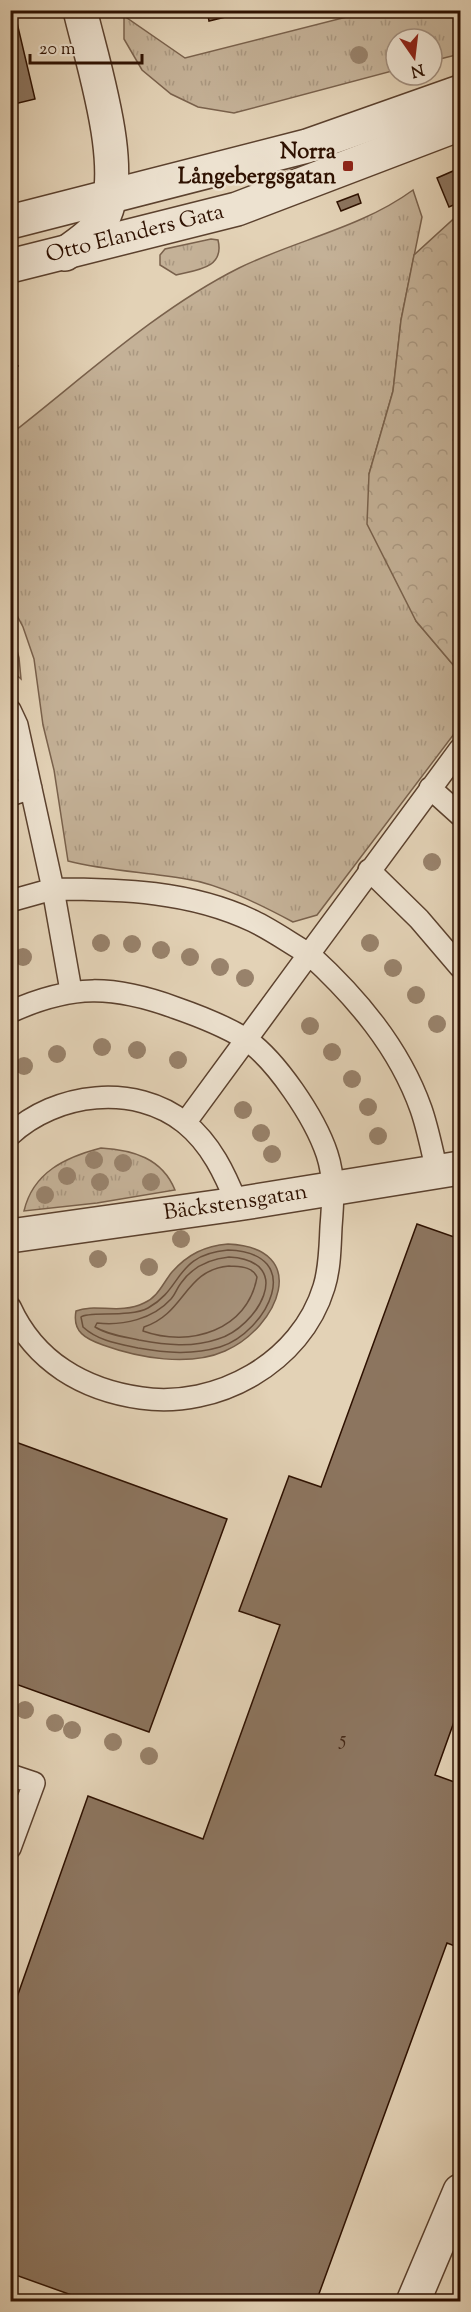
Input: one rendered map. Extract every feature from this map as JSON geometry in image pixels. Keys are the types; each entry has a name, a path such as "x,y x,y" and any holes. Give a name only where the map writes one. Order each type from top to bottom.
{"street":[{"path":"65,254 100,224 111,195 111,143 80,10"},
{"name":"Otto Elanders Gata","path":"10,222 307,146 460,92"},
{"name":"Otto Elanders Gata","path":"10,266 237,209 460,124"},
{"name":"Bäckstensgatan","path":"10,1236 237,1204 449,1169"},
{"path":"413,2301 460,2191"}],"lane":[{"path":"10,710 17,725 53,889 71,991"},
{"path":"185,1124 245,1039 460,749"},
{"path":"10,795 31,788"},
{"path":"430,788 460,815"},
{"path":"369,870 419,919 460,967"},
{"path":"10,901 53,889 146,891 189,900 254,921 309,954 368,1016 403,1067 449,1169"},
{"path":"10,1012 71,991 97,990 150,999 193,1014 245,1039 282,1075 297,1095 328,1155 334,1188 328,1266 324,1288 315,1309 279,1355 248,1379 226,1390 201,1397 148,1399 113,1394 89,1386 56,1365 31,1342 10,1307"},
{"path":"10,1135 21,1125 52,1107 85,1098 115,1097 136,1102 171,1115 185,1124 214,1156 237,1204"},
{"path":"10,1775 34,1783 10,1848"}],"green space":[{"path":"374,10 460,11 460,54 444,58 444,27 384,27 384,73 234,113 198,107 171,94 142,70 124,39 124,16 185,58"},
{"path":"413,190 422,217 401,320 393,391 369,474 416,621 460,673 460,726 317,915 293,922 241,896 199,882 68,861 54,770 43,725 34,659 23,627 11,604 11,434 179,303 239,268 350,224 393,203"},
{"path":"460,213 460,673 416,621 367,524 369,474 393,391 401,320 414,255"},
{"path":"211,239 218,240 219,249 217,257 208,266 176,275 160,265 160,255 165,249"},
{"path":"11,628 19,658 21,679 11,670"},
{"path":"101,1148 135,1154 154,1163 169,1179 175,1190 97,1203 24,1211 28,1197 43,1176 75,1156"}],"water":[{"path":"228,1244 254,1249 271,1259 278,1274 278,1290 272,1308 260,1325 244,1340 225,1351 196,1359 148,1357 97,1343 78,1329 76,1311 91,1308 126,1308 144,1303 153,1297 184,1260 204,1249"}],"building":[{"path":"10,10 14,10 35,99 10,105"},
{"path":"207,10 254,10 209,21"},
{"path":"460,168 460,202 449,207 437,178"},
{"path":"358,194 361,203 341,211 337,202"},
{"path":"10,358 18,366 10,373"},
{"path":"417,1224 460,1239 460,1705 435,1775 460,1784 460,1948 447,1943 316,2302 91,2302 10,2273 10,2017 88,1796 203,1839 280,1625 239,1611 289,1476 321,1487"},
{"path":"10,1440 227,1519 149,1732 10,1682"}],"place":[{"name":"Norra Långebergsgatan","path":"348,166"}]}
